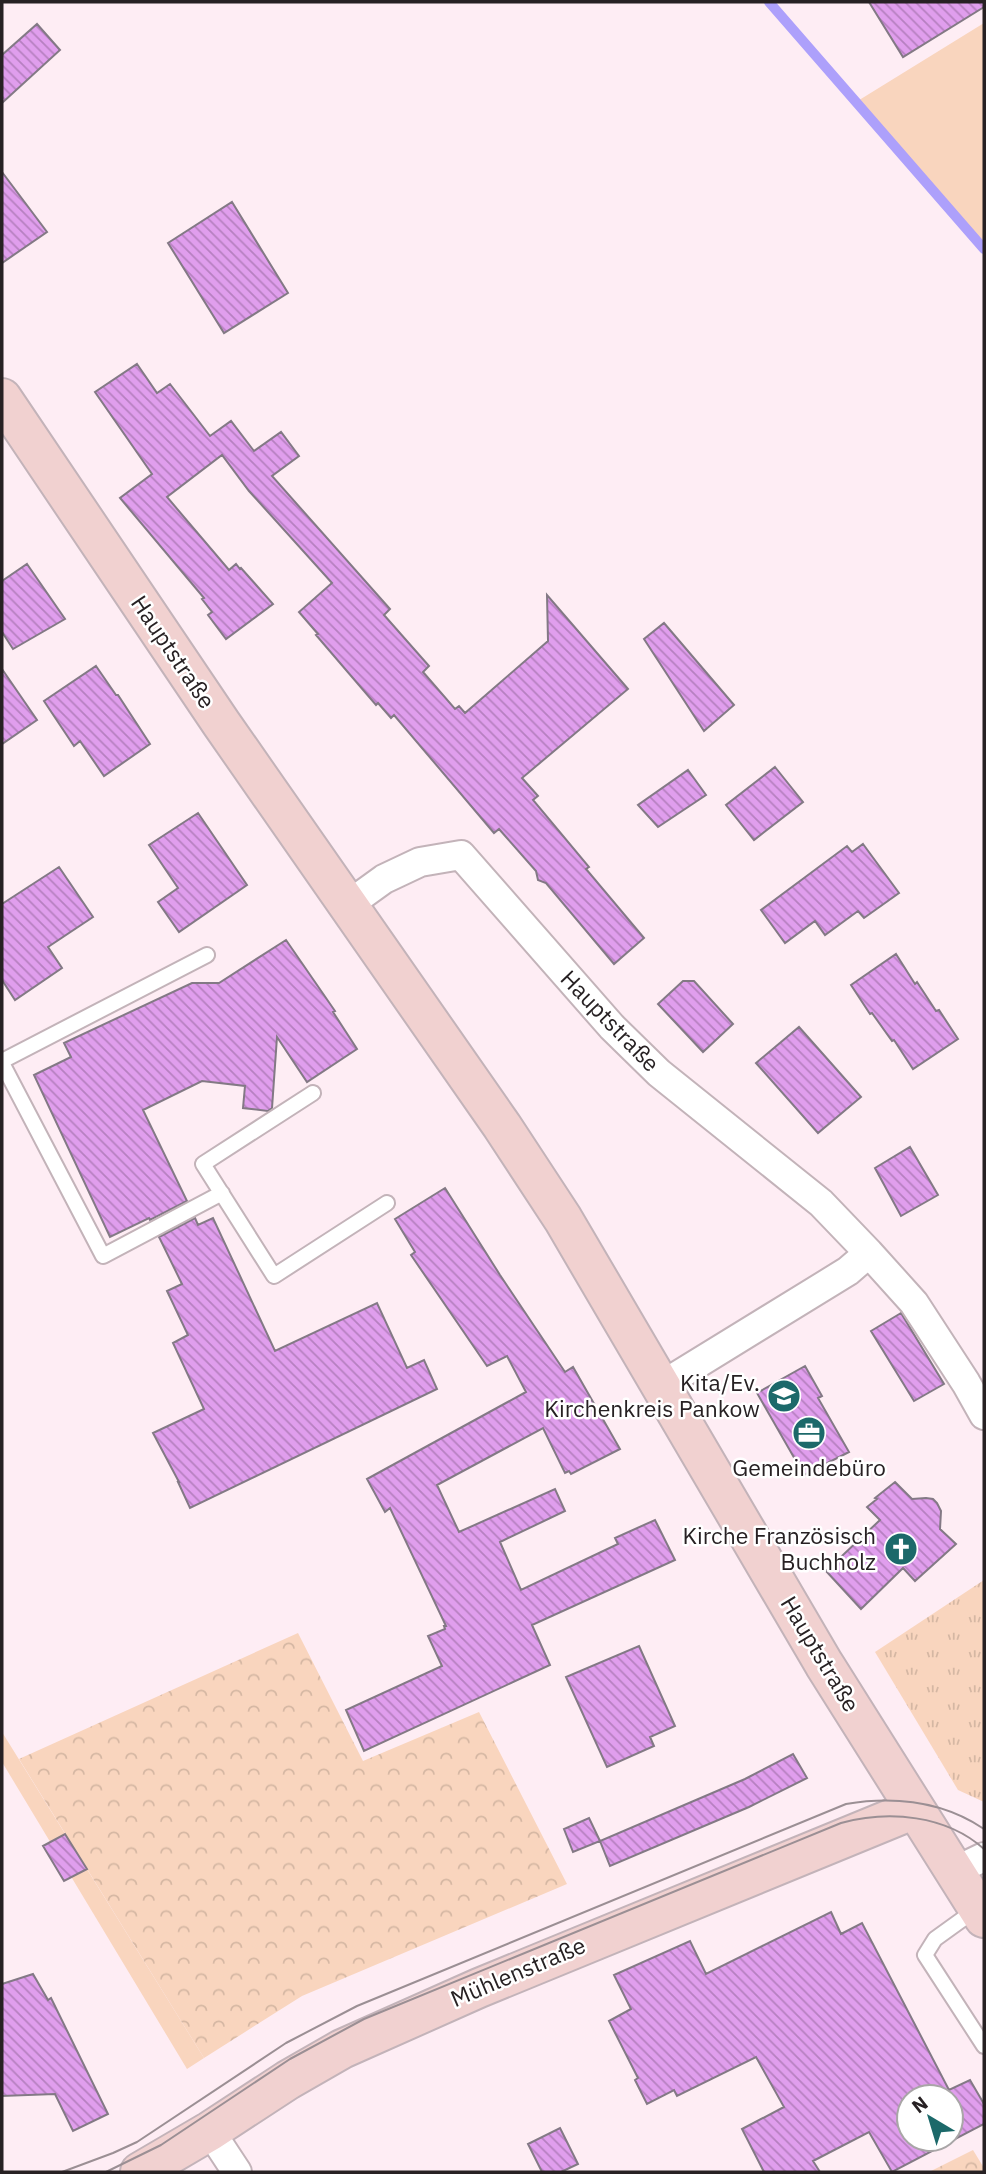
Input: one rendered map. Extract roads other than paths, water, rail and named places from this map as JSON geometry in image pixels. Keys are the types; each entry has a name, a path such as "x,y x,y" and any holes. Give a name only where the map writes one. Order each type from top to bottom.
{"main road":[{"name":"Hauptstraße","path":"2,398 221,723 502,1126 556,1209 824,1664 915,1809 970,1864 981,1912"},
{"name":"Mühlenstraße","path":"140,2172 342,2049 398,2023 915,1809"}],"street":[{"name":"Hauptstraße","path":"348,905 384,879 421,862 461,855 612,1027 659,1073 803,1188 869,1253 915,1303 984,1415"},
{"path":"661,1386 848,1271 869,1253"},
{"path":"210,2131 237,2172"}],"lane":[{"path":"207,955 2,1062 103,1256 222,1193"},
{"path":"313,1093 203,1164 274,1276 387,1203"},
{"path":"981,1912 935,1939 925,1955 984,2046"}],"waterway":[{"path":"769,2 984,249"}],"tram line":[{"path":"62,2172 137,2142 286,2043 357,2006 846,1804 882,1801 918,1803 952,1812 984,1829"},
{"path":"106,2172 161,2145 290,2059 364,2019 841,1823 878,1817 916,1818 952,1829 984,1849"}],"place":[{"name":"Kita/Ev. Kirchenkreis Pankow","path":"784,1396"},
{"name":"Gemeindebüro","path":"809,1433"},
{"name":"Kirche Französisch Buchholz","path":"901,1549"}]}
